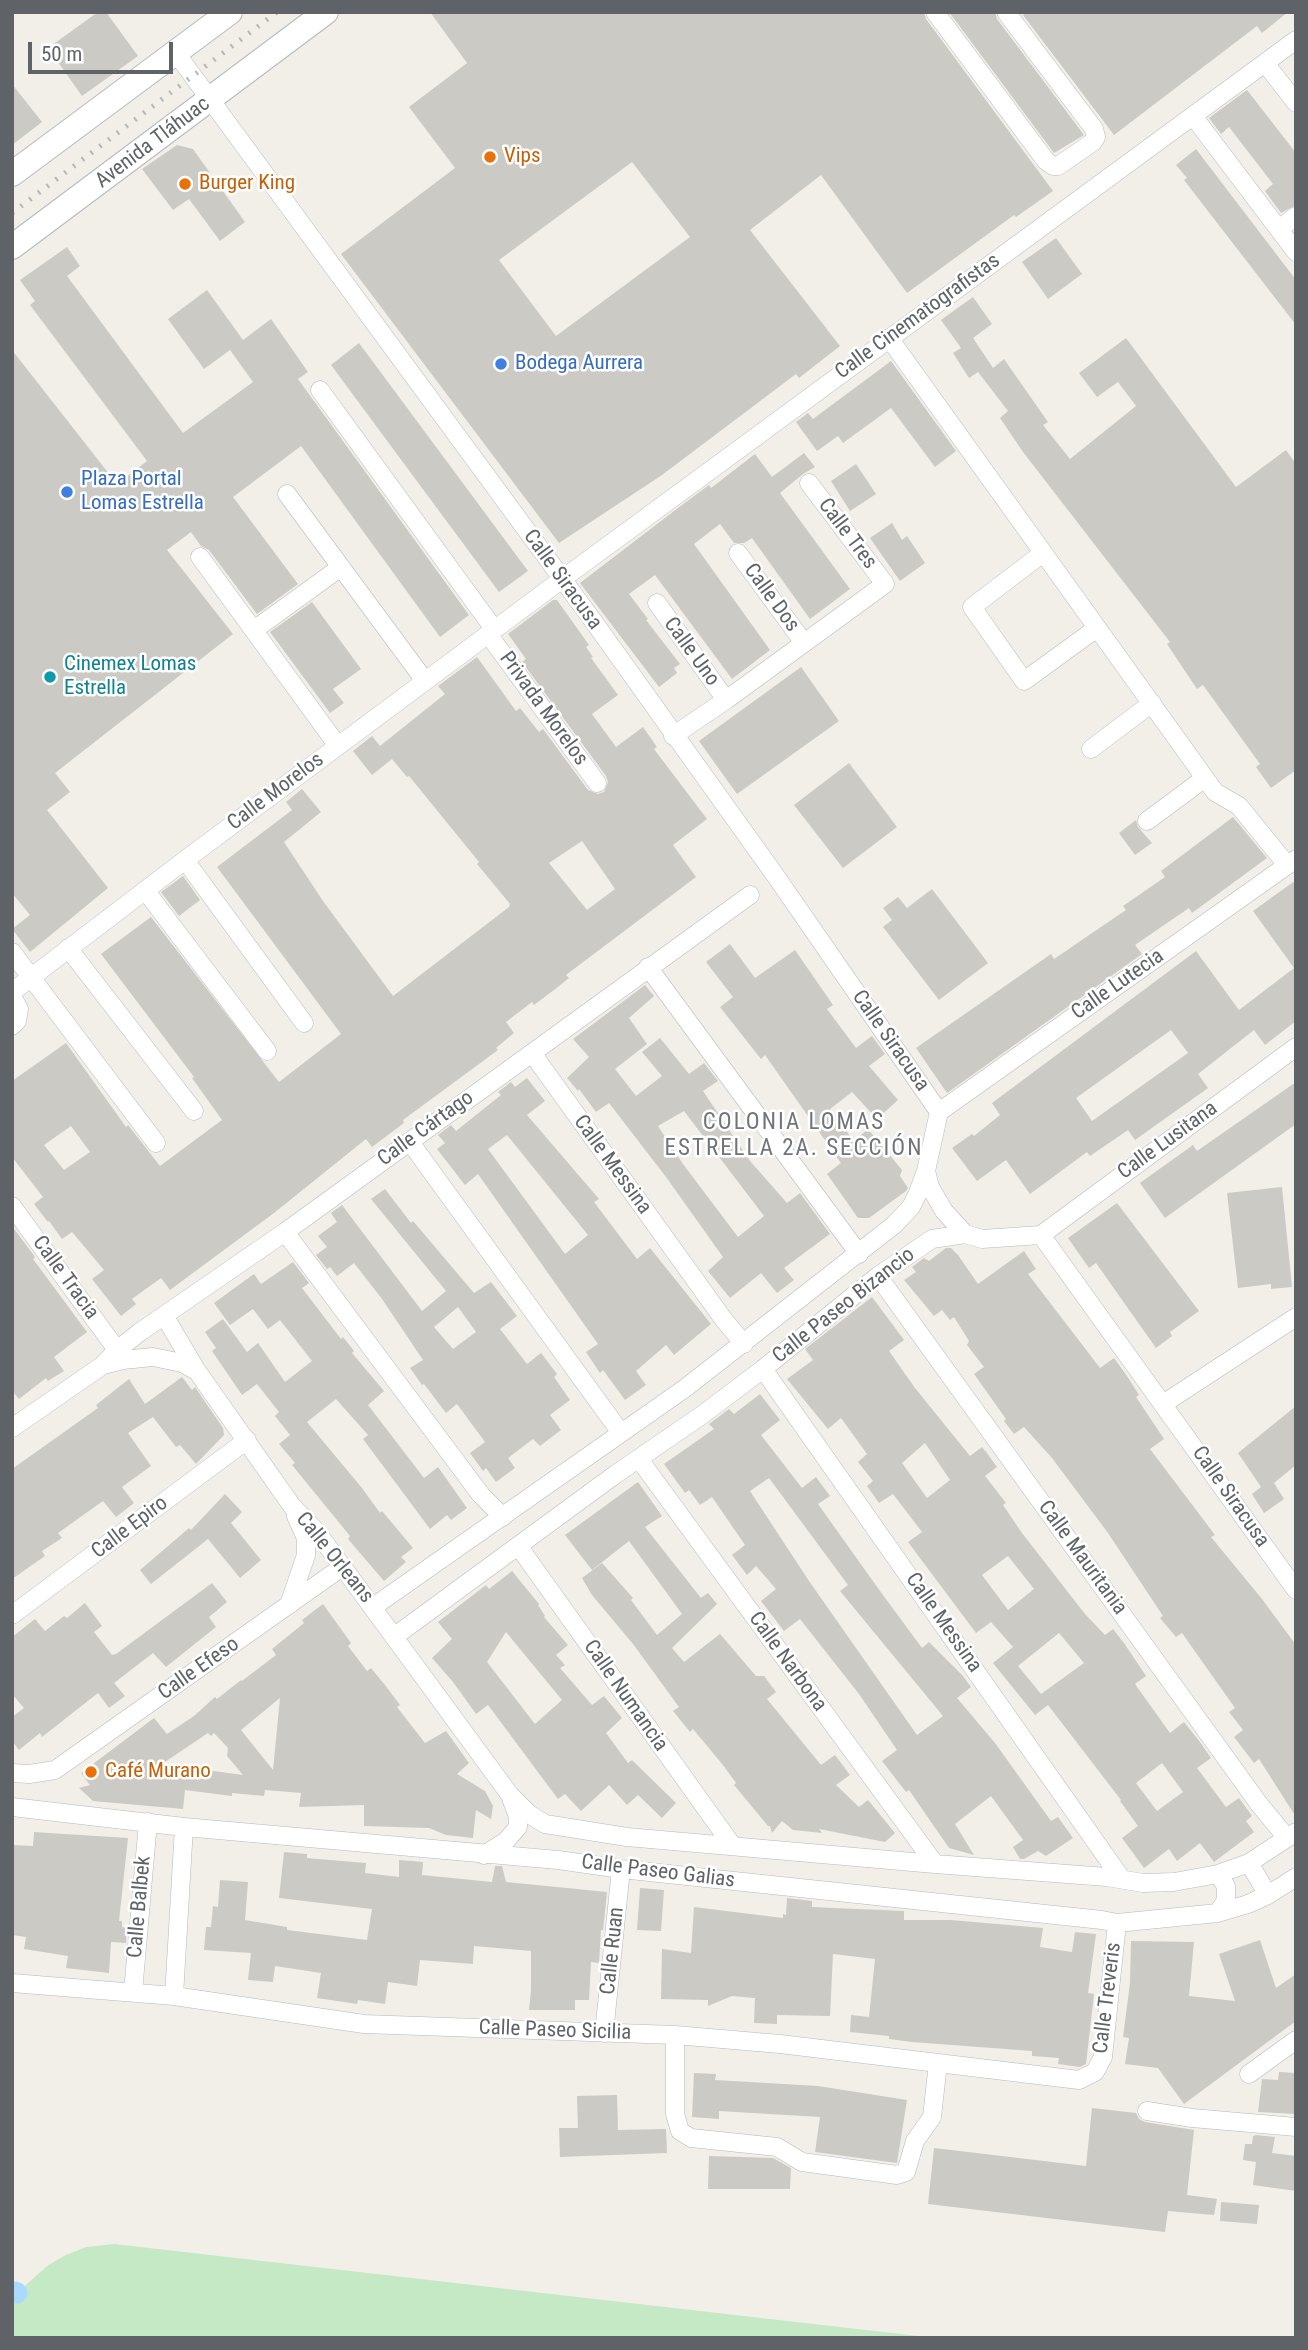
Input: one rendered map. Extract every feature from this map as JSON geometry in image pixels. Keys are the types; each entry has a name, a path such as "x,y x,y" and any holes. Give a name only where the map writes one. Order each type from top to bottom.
{"main road":[{"path":"12,174 230,12"},
{"name":"Avenida Tláhuac","path":"12,247 326,12"}],"street":[{"path":"935,12 1046,161 1058,166 1093,142 1096,137 1094,129 1006,12"},
{"name":"Calle Cinematografistas","path":"541,595 1265,63 1292,49"},
{"name":"Calle Siracusa","path":"176,53 775,875 939,1112"},
{"path":"1265,63 1296,103"},
{"path":"1193,116 1296,252"},
{"path":"1279,229 1296,216"},
{"path":"888,338 1215,792 1239,806 1291,862"},
{"name":"Privada Morelos","path":"320,390 597,783"},
{"name":"Calle Tres","path":"804,643 885,584 809,483"},
{"path":"287,494 425,681"},
{"name":"Calle Dos","path":"738,553 804,643"},
{"path":"1043,553 972,607 1024,681 1097,628"},
{"path":"200,557 338,746"},
{"path":"254,631 341,568"},
{"name":"Calle Morelos","path":"12,994 30,977 185,859 541,595"},
{"name":"Calle Uno","path":"657,603 726,700"},
{"path":"673,736 804,643"},
{"path":"1091,749 1152,704"},
{"path":"1147,821 1205,778"},
{"path":"185,859 304,1023"},
{"name":"Calle Lutecia","path":"939,1112 1291,862"},
{"path":"145,890 267,1051"},
{"name":"Calle Cártago","path":"12,1428 750,895"},
{"path":"68,948 194,1111"},
{"path":"12,952 156,1143"},
{"path":"648,967 859,1254"},
{"path":"12,994 19,1009 17,1021 12,1026"},
{"name":"Calle Lusitana","path":"1041,1234 1296,1047"},
{"name":"Calle Messina","path":"531,1054 744,1344"},
{"name":"Calle Paseo Bizancio","path":"373,1607 684,1389 903,1217 914,1201 926,1171 939,1112"},
{"path":"410,1142 621,1433"},
{"path":"926,1171 930,1187 944,1211 965,1234"},
{"name":"Calle Tracia","path":"12,1206 117,1350"},
{"path":"285,1232 481,1495 503,1517"},
{"name":"Calle Paseo Bizancio","path":"395,1636 702,1415 764,1369 878,1276 932,1239 965,1234 982,1239 1007,1239 1041,1234"},
{"name":"Calle Siracusa","path":"1041,1234 1294,1585"},
{"name":"Calle Mauritania","path":"878,1276 1259,1804 1291,1835"},
{"name":"Calle Orleans","path":"165,1317 197,1371 292,1506 317,1532 510,1795"},
{"path":"1163,1404 1296,1317"},
{"name":"Calle Cártago","path":"103,1364 138,1358 162,1358 182,1363 197,1371"},
{"name":"Calle Messina","path":"764,1369 1121,1878"},
{"path":"684,1389 702,1415"},
{"name":"Calle Epiro","path":"12,1615 247,1440"},
{"name":"Calle Narbona","path":"639,1459 935,1864"},
{"path":"289,1605 306,1555 306,1538 292,1506"},
{"name":"Calle Numancia","path":"519,1547 732,1845"},
{"name":"Calle Efeso","path":"12,1773 29,1774 55,1770 342,1567"},
{"path":"484,1855 506,1841 518,1827 518,1816 510,1795"},
{"name":"Calle Paseo Galias","path":"510,1795 529,1814 545,1824 627,1837 1121,1878 1143,1883 1174,1882 1218,1874 1249,1863 1291,1835"},
{"name":"Calle Paseo Galias","path":"12,1807 184,1827 558,1860 621,1870 1117,1923 1218,1913 1248,1905 1296,1877"},
{"name":"Calle Balbek","path":"133,1992 148,1822"},
{"name":"Calle Balbek","path":"174,1996 184,1827"},
{"path":"558,1860 561,1827"},
{"path":"1249,1863 1268,1895"},
{"name":"Calle Ruan","path":"604,2033 621,1870"},
{"path":"1218,1874 1226,1886 1226,1900 1218,1913"},
{"name":"Calle Treveris","path":"1096,2072 1103,2057 1117,1923"},
{"name":"Calle Paseo Sicilia","path":"12,1983 174,1996 364,2024 675,2035 1079,2080 1096,2072"},
{"path":"675,2035 675,2114 680,2131 691,2138 777,2147 802,2162 897,2175 906,2172 915,2141 932,2117 938,2063"},
{"path":"1249,2074 1293,2044"},
{"path":"1147,2111 1192,2118 1296,2127"}],"green space":[{"path":"114,2244 936,2338 12,2338 12,2297 47,2266 66,2255 86,2247"}],"building":[{"path":"98,12 106,12 138,56 82,96 48,48"},
{"path":"430,12 924,12 926,19 1053,191 1016,217 1014,215 907,293 821,175 750,230 840,346 799,378 796,374 662,475 559,543 341,254 455,168 409,107 467,63","holes":["632,162 690,237 556,336 499,260"]},
{"path":"949,12 995,12 997,19 1084,135 1054,153"},
{"path":"1027,12 1288,12 1262,33 1257,26 1114,135 1023,15"},
{"path":"12,84 42,122 12,145"},
{"path":"1247,90 1296,153 1296,205 1281,213 1265,191 1273,184 1229,127 1221,134 1209,118"},
{"name":"Burger King","path":"177,145 193,149 245,222 220,241 189,199 173,210 142,169"},
{"path":"1196,149 1296,280 1296,325 1184,180 1187,178 1176,165"},
{"path":"1056,238 1082,274 1048,299 1022,262"},
{"path":"67,247 80,266 67,276 183,433 253,382 230,350 204,369 168,319 207,290 243,340 271,319 308,372 298,379 469,615 440,637 301,446 233,497 298,584 257,614 209,550 201,546 191,532 167,550 233,634 55,773 70,792 47,810 108,888 30,952 12,929 30,915 12,893 12,350 117,484 147,461 30,305 35,301 20,280"},
{"path":"973,297 992,324 973,338 993,368 1004,359 1048,422 1043,425 1070,459 1136,406 1118,382 1097,397 1079,373 1126,338 1236,487 1286,450 1296,464 1296,770 1271,788 1256,767 1260,764 1203,685 1197,689 1167,644 1170,642 1023,452 1000,418 1008,411 978,372 969,378 953,353 961,348 941,320"},
{"path":"359,343 528,571 499,592 331,365"},
{"path":"891,361 956,451 935,467 891,408 843,443 838,436 817,451 796,422 808,413 813,419"},
{"path":"804,453 815,467 780,493 850,589 810,619 752,538 744,543 734,543 720,524 694,544 770,650 732,679 655,575 629,594 680,664 674,668 677,673 659,687 580,583 709,485 711,488 755,454 772,477"},
{"path":"856,464 876,494 850,511 831,481"},
{"path":"892,523 902,540 907,536 925,563 900,581 870,538"},
{"path":"553,600 557,600 589,645 586,647 593,657 591,658 618,695 592,714 616,747 643,727 657,747 654,749 707,819 673,845 696,877 566,975 569,978 554,990 534,1005 532,1002 506,1022 514,1033 496,1048 498,1050 403,1120 404,1123 372,1147 366,1139 274,1213 170,1290 161,1278 132,1299 136,1304 121,1316 92,1279 104,1270 72,1232 62,1239 48,1222 34,1204 43,1197 12,1157 12,1081 66,1043 126,1127 128,1125 160,1166 222,1120 192,1078 194,1077 101,954 151,917 279,1082 341,1034 217,867 292,810 286,802 302,789 321,812 284,842 323,901 393,996 509,907 510,904 477,864 479,862 392,759 372,775 353,751 372,736 380,746 445,694 438,686 477,657 516,711 520,708 539,732 543,729 588,790 598,794 604,792 608,782 606,776 522,662 526,659 508,634","holes":["582,841 615,889 587,910 549,863","71,1126 90,1152 64,1170 44,1145"]},
{"path":"312,602 361,669 333,689 344,703 330,713 270,632"},
{"path":"801,667 839,721 737,794 699,741"},
{"path":"849,763 897,827 843,868 794,805"},
{"path":"1233,817 1267,858 1192,913 1189,908 1135,945 1142,954 947,1093 916,1048 1051,954 1054,959 1126,910 1123,906 1165,877 1161,871"},
{"path":"1136,820 1138,827 1152,843 1135,855 1119,833"},
{"path":"183,876 200,900 179,916 161,892"},
{"path":"1296,880 1296,1021 1265,1045 1254,1030 1198,1074 1208,1088 1135,1140 1128,1130 1090,1156 1087,1152 1030,1194 1006,1160 977,1181 952,1148 972,1134 974,1136 1000,1115 992,1103 1196,951 1239,1010 1294,968 1253,911","holes":["1171,1030 1188,1053 1092,1121 1076,1098"]},
{"path":"932,889 988,963 939,1000 883,927 892,920 883,908 898,897 907,908"},
{"path":"730,944 755,978 795,950 833,1005 827,1009 856,1048 872,1036 885,1054 869,1066 898,1100 877,1119 852,1092 830,1109 854,1141 868,1129 902,1170 900,1176 908,1188 906,1191 869,1218 858,1218 827,1174 841,1163 765,1055 761,1059 720,1007 733,997 706,962"},
{"path":"645,985 654,996 629,1018 647,1044 615,1069 636,1096 662,1076 642,1052 660,1038 689,1074 704,1063 718,1081 703,1091 750,1161 787,1203 800,1193 830,1234 784,1268 794,1280 777,1293 761,1273 730,1298 708,1271 723,1257 666,1177 609,1103 596,1112 567,1078 589,1057 573,1039","holes":["684,1111 764,1216 738,1237 658,1126"]},
{"path":"527,1078 545,1101 527,1115 599,1199 594,1202 637,1259 650,1248 711,1324 674,1355 666,1345 636,1371 646,1385 625,1400 603,1370 600,1373 586,1352 598,1344 478,1174 465,1185 437,1149 445,1143 438,1135 451,1125 456,1131 501,1095 498,1092 511,1082 515,1087","holes":["507,1135 588,1235 565,1254 488,1149"]},
{"path":"1296,1082 1296,1124 1165,1218 1140,1183 1193,1145 1197,1151"},
{"path":"1282,1187 1292,1287 1271,1289 1271,1284 1238,1288 1227,1193"},
{"path":"385,1189 411,1223 413,1221 474,1293 491,1282 517,1316 500,1329 527,1364 541,1353 557,1374 554,1377 570,1400 550,1415 561,1430 540,1446 533,1439 508,1458 515,1468 496,1482 486,1468 483,1471 470,1453 485,1442 457,1404 446,1413 424,1384 422,1385 410,1368 423,1360 354,1263 337,1276 330,1267 327,1269 316,1255 327,1247 318,1236 337,1222 331,1213 342,1205 422,1311 446,1291 371,1199","holes":["458,1307 476,1332 453,1349 434,1327"]},
{"path":"1117,1203 1199,1311 1170,1332 1172,1336 1156,1348 1096,1263 1089,1268 1068,1238"},
{"path":"12,1226 87,1332 54,1357 64,1371 48,1381 46,1378 19,1399 12,1391"},
{"path":"946,1248 951,1248 958,1255 978,1284 1024,1251 1036,1269 1028,1274 1100,1368 1114,1358 1127,1376 1139,1395 1136,1397 1164,1439 1150,1449 1215,1535 1211,1537 1296,1645 1296,1817 1259,1759 1254,1763 1234,1737 1243,1730 1229,1712 1235,1708 1182,1633 1176,1637 1160,1618 1163,1616 1108,1533 1052,1458 1024,1427 1014,1434 1004,1421 1006,1419 974,1374 984,1367 967,1345 969,1341 954,1317 950,1320 942,1310 934,1316 904,1280 916,1272 912,1267 924,1258 929,1261"},
{"path":"293,1262 309,1283 302,1288 384,1391 368,1405 424,1478 438,1467 467,1508 451,1520 447,1515 430,1529 363,1439 368,1435 336,1399 307,1422 380,1513 382,1511 413,1548 401,1557 406,1562 384,1581 348,1539 350,1536 292,1465 295,1463 279,1444 290,1435 275,1416 279,1412 257,1384 242,1395 212,1351 216,1348 205,1332 223,1319 247,1352 258,1343 285,1382 312,1361 280,1320 268,1329 253,1309 230,1325 214,1303 254,1274 261,1284"},
{"path":"872,1297 904,1340 889,1351 915,1388 970,1456 982,1447 987,1453 997,1467 985,1476 1006,1503 1003,1505 1022,1533 1085,1614 1105,1635 1113,1629 1124,1643 1146,1676 1135,1684 1170,1733 1184,1722 1211,1758 1197,1768 1226,1807 1239,1798 1252,1816 1246,1821 1254,1832 1214,1862 1200,1843 1177,1861 1169,1849 1144,1868 1122,1838 1138,1826 1121,1800 1048,1705 1035,1715 993,1663 1013,1647 991,1622 976,1633 908,1542 922,1532 893,1494 879,1503 867,1486 873,1481 858,1462 867,1454 841,1418 828,1429 787,1379 813,1360 805,1349","holes":["925,1443 950,1480 927,1498 902,1463","1008,1556 1034,1589 1008,1610 982,1575","1059,1633 1084,1663 1041,1694 1018,1666","1162,1763 1183,1792 1157,1811 1136,1783"]},
{"path":"182,1377 192,1390 195,1387 223,1428 224,1435 196,1464 180,1445 176,1447 153,1417 128,1433 151,1466 122,1487 134,1503 116,1517 103,1501 58,1533 62,1538 42,1551 45,1556 12,1579 12,1469 98,1408 96,1405 129,1379 145,1404"},
{"path":"760,1394 780,1420 761,1435 802,1488 816,1477 830,1496 818,1504 922,1648 929,1642 963,1676 971,1687 957,1698 995,1743 1051,1821 1058,1817 1073,1838 1046,1856 1038,1851 1020,1859 1013,1847 1023,1840 991,1796 955,1824 974,1855 949,1848 909,1790 906,1792 882,1761 897,1750 859,1694 800,1619 784,1631 761,1601 776,1589 756,1566 747,1575 732,1555 745,1545 712,1497 700,1505 689,1490 685,1493 664,1464 714,1429 709,1424 729,1409 734,1414","holes":["769,1478 848,1585 840,1591 943,1716 917,1735 809,1581 750,1491"]},
{"path":"1296,1406 1296,1465 1274,1483 1284,1499 1264,1513 1252,1494 1261,1487 1238,1453"},
{"path":"638,1482 662,1516 645,1527 701,1598 708,1593 717,1604 672,1648 684,1662 720,1634 756,1676 764,1676 776,1692 767,1699 821,1765 835,1755 850,1775 836,1785 859,1807 868,1800 895,1833 885,1842 819,1829 822,1833 793,1830 782,1821 772,1833 770,1826 734,1785 736,1783 723,1765 693,1729 690,1732 673,1711 679,1707 633,1644 592,1595 582,1578 602,1563 633,1598 631,1600 657,1635 682,1614 629,1541 592,1570 565,1535"},
{"path":"225,1494 242,1512 231,1523 261,1560 240,1578 208,1539 151,1584 140,1570 189,1528 191,1530"},
{"path":"512,1571 539,1604 544,1617 568,1645 556,1655 565,1665 560,1668 592,1705 604,1696 622,1718 606,1733 628,1763 632,1760 676,1803 662,1818 638,1795 627,1805 609,1785 581,1811 565,1794 558,1799 488,1705 476,1714 432,1658 452,1639 438,1622 486,1585 489,1589","holes":["506,1632 562,1700 535,1724 487,1662"]},
{"path":"212,1583 227,1602 209,1617 216,1627 166,1667 153,1653 114,1683 125,1696 109,1708 98,1693 42,1737 40,1733 19,1750 12,1741 12,1717 24,1708 12,1694 12,1637 35,1619 45,1631 85,1603 102,1626 94,1632 112,1655 116,1654"},
{"path":"323,1604 351,1643 348,1646 367,1671 371,1668 385,1685 400,1705 397,1707 425,1743 446,1731 469,1763 457,1774 485,1791 493,1806 491,1819 476,1810 473,1838 446,1835 429,1828 364,1826 364,1805 299,1807 301,1793 265,1790 264,1796 232,1793 232,1796 185,1790 183,1809 93,1801 79,1788 90,1785 81,1773 154,1718 167,1734 194,1716 215,1697 217,1699 242,1681 276,1655 272,1649 304,1623 302,1620","holes":["280,1698 273,1770 241,1730","208,1733 211,1736 214,1733 228,1748 227,1756 243,1775 162,1764"]},
{"path":"34,1832 128,1838 119,1921 122,1921 122,1927 127,1928 126,1943 111,1942 109,1973 66,1968 68,1956 24,1949 26,1937 12,1935 12,1845 33,1846"},
{"path":"284,1852 307,1854 307,1858 366,1863 365,1873 399,1877 399,1860 423,1862 422,1875 492,1882 495,1866 502,1866 506,1882 607,1892 599,1963 591,1962 589,2000 575,2000 575,2010 529,2010 531,1951 474,1946 473,1964 420,1960 417,1986 388,1982 385,2004 358,2000 357,2004 317,1998 321,1973 275,1966 273,1982 248,1980 251,1953 204,1950 206,1927 211,1927 213,1906 218,1907 220,1880 248,1882 245,1920 287,1927 287,1930 367,1940 372,1909 279,1898"},
{"path":"640,1888 664,1890 661,1931 637,1930"},
{"path":"787,1898 812,1901 812,1907 904,1911 904,1920 951,1920 1043,1928 1040,1947 1072,1952 1075,1932 1096,1934 1088,1993 1094,1994 1086,2064 1080,2067 1058,2064 1059,2058 1032,2056 1032,2051 912,2042 889,2039 889,2036 850,2032 851,2015 869,2017 875,1959 833,1954 830,2016 777,2015 777,2024 754,2023 755,1998 732,1996 708,2006 708,2000 661,1999 662,1949 691,1953 694,1907 783,1918 783,1914 786,1915"},
{"path":"1260,1940 1276,1988 1296,1974 1296,2021 1184,2104 1158,2068 1125,2064 1129,2038 1123,2037 1130,1983 1131,1941 1194,1942 1189,1996 1235,2001 1219,1954"},
{"path":"1279,2072 1296,2073 1296,2114 1258,2112 1262,2079 1278,2080"},
{"path":"694,2073 716,2074 715,2080 818,2086 907,2100 897,2163 815,2152 820,2117 719,2111 719,2119 692,2117"},
{"path":"617,2095 618,2130 666,2129 667,2153 560,2157 559,2128 578,2128 577,2096"},
{"path":"1092,2108 1136,2113 1139,2119 1145,2122 1194,2130 1187,2195 1217,2199 1214,2215 1168,2211 1165,2232 928,2204 934,2148 1086,2166"},
{"path":"1253,2136 1275,2137 1272,2153 1296,2156 1296,2191 1253,2185 1256,2162 1243,2160 1245,2144 1252,2144"},
{"path":"709,2156 773,2158 791,2168 790,2189 708,2189"},
{"path":"1221,2202 1259,2205 1257,2224 1220,2221"}],"railway":[{"path":"12,213 277,12"}],"place":[{"name":"Vips","path":"490,157"},
{"name":"Burger King","path":"185,184"},
{"name":"Bodega Aurrera","path":"501,364"},
{"name":"Plaza Portal Lomas Estrella","path":"67,492"},
{"name":"Cinemex Lomas Estrella","path":"50,677"},
{"name":"Café Murano","path":"91,1772"}],"district":[{"name":"COLONIA LOMAS ESTRELLA 2A. SECCIÓN","path":"794,1136"}]}
